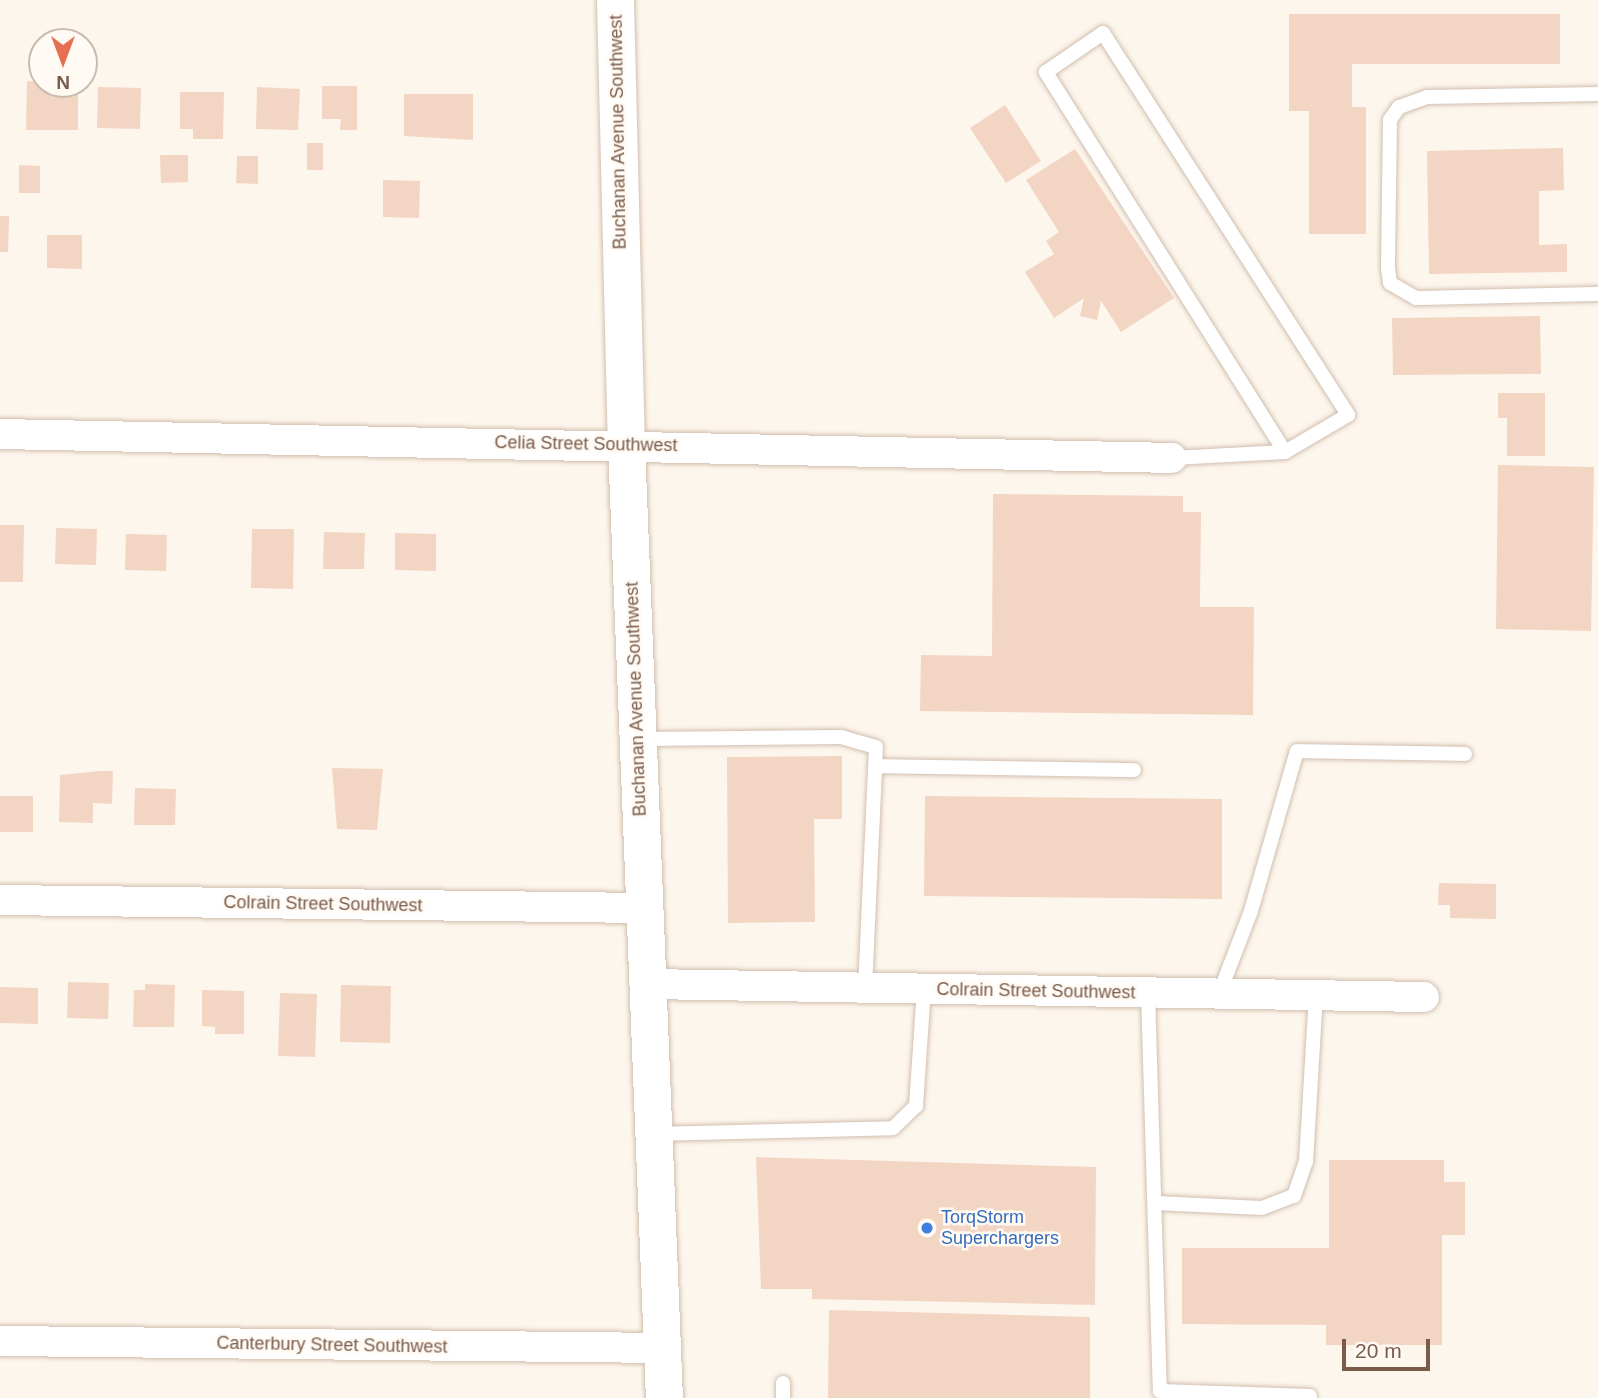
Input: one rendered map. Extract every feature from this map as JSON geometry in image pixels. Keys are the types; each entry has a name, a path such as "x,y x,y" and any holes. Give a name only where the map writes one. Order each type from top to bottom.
{"street":[{"name":"Buchanan Avenue Southwest","path":"615,0 625,445 664,1398"},
{"name":"Celia Street Southwest","path":"0,434 1172,458"},
{"name":"Colrain Street Southwest","path":"0,901 645,908"},
{"name":"Colrain Street Southwest","path":"648,984 1424,997"},
{"name":"Canterbury Street Southwest","path":"0,1341 664,1348"}],"lane":[{"path":"1172,458 1285,452 1348,415 1103,33 1046,72 1285,452"},
{"path":"1598,94 1427,97 1399,107 1390,120 1388,268 1396,289 1416,299 1598,295"},
{"path":"638,739 841,737 876,747 865,987"},
{"path":"1219,994 1251,911 1297,751 1465,754"},
{"path":"875,766 1134,770"},
{"path":"653,1134 893,1128 916,1106 924,989"},
{"path":"1148,992 1160,1391 1310,1396"},
{"path":"1156,1203 1262,1208 1294,1196 1306,1162 1316,995"},
{"path":"783,1382 783,1398"}],"building":[{"path":"1289,14 1560,14 1560,64 1352,64 1352,107 1366,107 1366,234 1309,234 1309,111 1289,111"},
{"path":"27,81 28,98 78,98 78,130 26,130"},
{"path":"322,86 357,86 357,130 340,130 341,119 322,119"},
{"path":"98,87 141,88 140,129 97,128"},
{"path":"257,87 300,89 298,130 256,129"},
{"path":"180,92 224,92 223,139 193,139 193,129 180,129"},
{"path":"404,94 473,94 473,140 404,136"},
{"path":"1005,105 1041,161 1006,183 970,128"},
{"path":"307,143 323,143 323,170 307,170"},
{"path":"1563,148 1564,190 1539,191 1539,245 1567,244 1567,272 1429,274 1427,151"},
{"path":"1075,149 1174,298 1121,332 1101,301 1097,320 1080,316 1084,298 1054,318 1025,272 1054,254 1046,241 1059,232 1026,180"},
{"path":"160,155 188,155 188,182 161,183"},
{"path":"237,156 258,156 258,184 236,183"},
{"path":"19,165 40,166 40,193 19,193"},
{"path":"383,180 420,181 419,218 383,217"},
{"path":"0,216 9,216 8,252 0,252"},
{"path":"47,235 82,235 82,269 47,268"},
{"path":"1540,316 1541,374 1393,375 1392,318"},
{"path":"1498,393 1545,393 1545,456 1507,456 1507,418 1498,418"},
{"path":"1498,465 1594,467 1591,631 1496,629"},
{"path":"993,494 1183,496 1183,512 1201,512 1200,607 1254,607 1253,715 920,711 921,655 992,656"},
{"path":"0,525 24,525 23,582 0,582"},
{"path":"56,528 97,529 96,565 55,564"},
{"path":"252,529 294,529 293,589 251,588"},
{"path":"324,532 365,533 364,569 323,569"},
{"path":"395,533 436,534 436,571 395,570"},
{"path":"126,534 167,535 166,571 125,570"},
{"path":"842,756 842,819 814,819 815,922 728,923 727,757"},
{"path":"332,768 383,769 377,830 337,829"},
{"path":"113,771 112,804 93,803 93,823 59,822 60,775"},
{"path":"135,788 176,789 175,825 134,825"},
{"path":"0,796 33,796 33,832 0,832"},
{"path":"925,796 1222,799 1222,899 924,896"},
{"path":"1439,883 1496,884 1496,919 1450,918 1450,905 1438,905"},
{"path":"68,982 109,983 108,1019 67,1018"},
{"path":"145,984 175,985 174,1027 133,1027 134,990 145,990"},
{"path":"341,985 391,986 390,1043 340,1042"},
{"path":"0,987 38,988 38,1024 0,1023"},
{"path":"202,990 244,991 244,1034 215,1034 215,1027 202,1026"},
{"path":"280,993 317,994 315,1057 278,1056"},
{"name":"TorqStorm Superchargers","path":"756,1157 1096,1167 1095,1305 812,1299 812,1289 761,1289"},
{"path":"1329,1160 1444,1160 1444,1182 1465,1182 1465,1235 1442,1235 1442,1345 1326,1345 1326,1325 1182,1324 1182,1248 1329,1248"},
{"path":"829,1310 1090,1317 1090,1398 828,1398"}],"place":[{"name":"TorqStorm Superchargers","path":"927,1228"}]}
